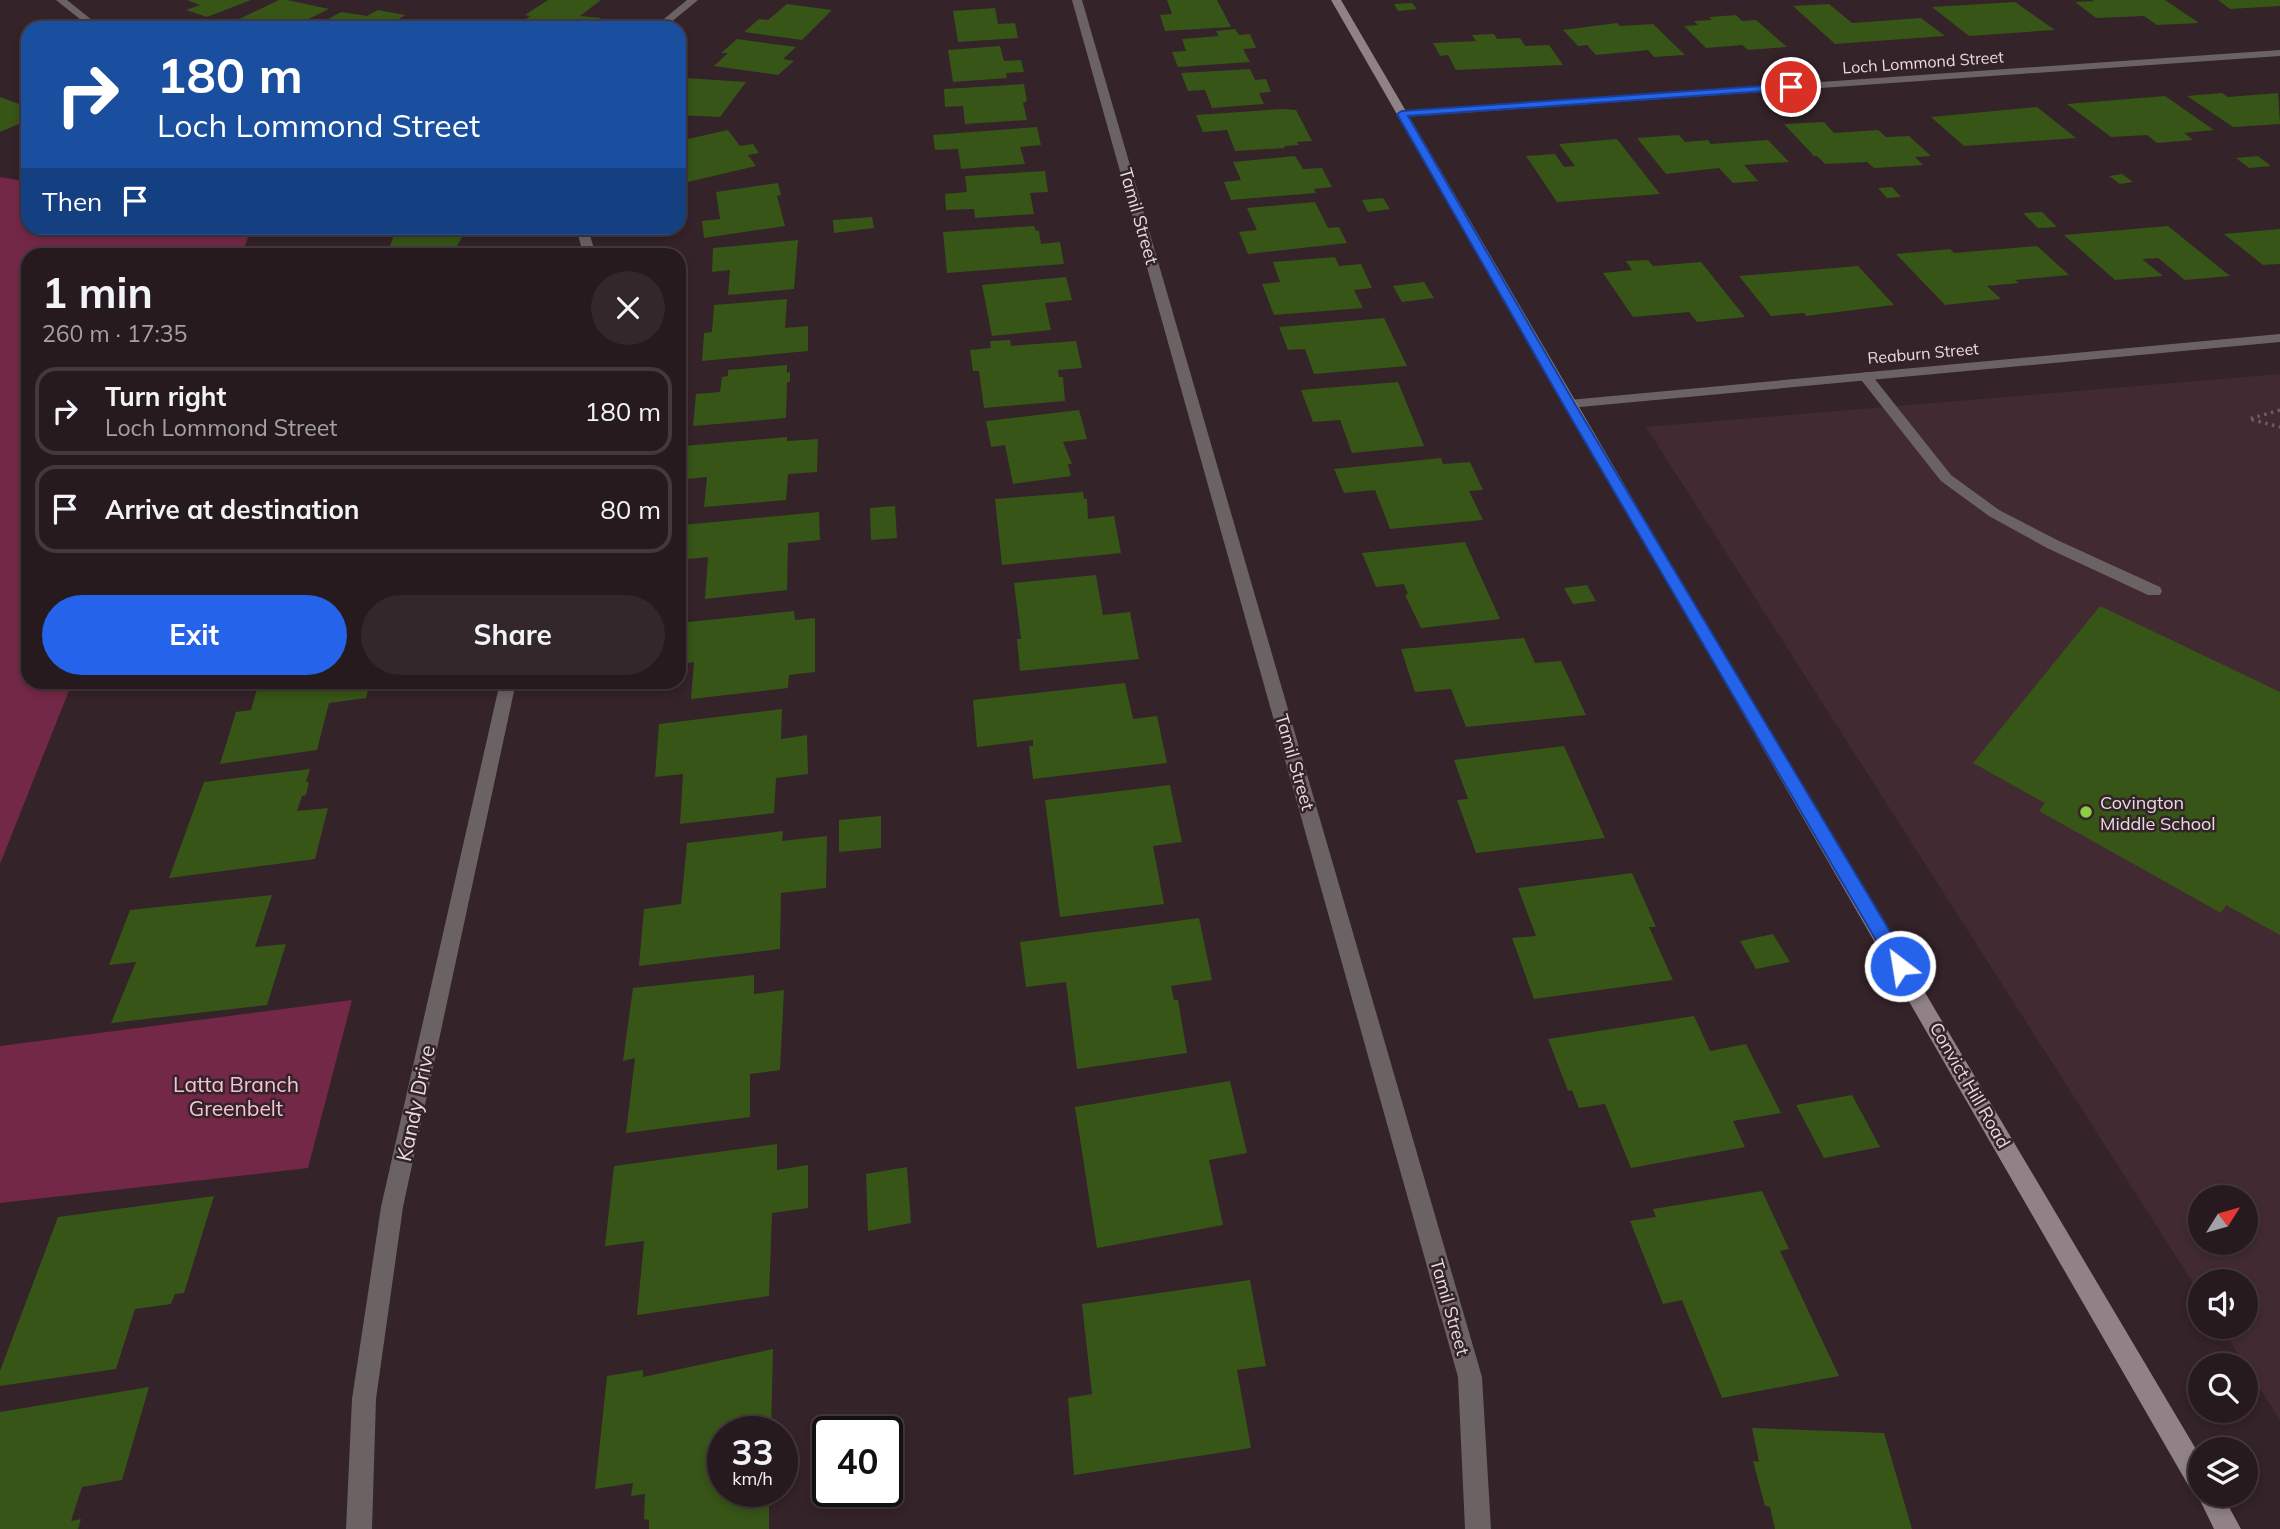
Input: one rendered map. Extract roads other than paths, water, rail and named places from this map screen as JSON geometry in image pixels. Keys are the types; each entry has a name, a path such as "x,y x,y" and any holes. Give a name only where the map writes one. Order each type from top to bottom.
{"street":[{"path":"61,0 88,21"},
{"path":"666,21 693,0"},
{"name":"Tamil Street","path":"1077,0 1470,1377 1478,1529"},
{"name":"Convict Hill Road","path":"1336,0 1569,404 2188,1460"},
{"name":"Loch Lommond Street","path":"1402,114 2280,53"},
{"name":"Reaburn Street","path":"1569,404 2280,338"},
{"path":"1865,376 1945,478 1994,513 2052,544 2154,591"},
{"name":"Kandy Drive","path":"359,1529 364,1399 392,1207 506,689"},
{"path":"2215,1507 2228,1529"}],"place":[{"name":"Covington Middle School","path":"2086,812"}],"park label":[{"name":"Latta Branch Greenbelt","path":"236,1096"}]}
